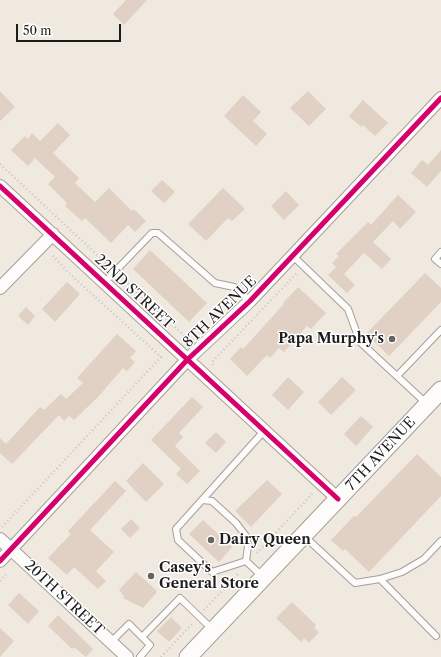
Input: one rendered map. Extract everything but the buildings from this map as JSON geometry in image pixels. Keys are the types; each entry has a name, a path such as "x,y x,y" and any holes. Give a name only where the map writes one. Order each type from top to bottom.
{"main road":[{"name":"7TH AVENUE","path":"188,657 441,390"}],"street":[{"name":"8TH AVENUE","path":"0,561 188,359 250,301 441,98"},
{"name":"22ND STREET","path":"0,186 106,282 338,499"},
{"path":"0,288 53,234"},
{"name":"20TH STREET","path":"0,534 11,549 127,657"}],"lane":[{"path":"106,282 152,233 158,232 215,283 234,287 250,301"},
{"path":"441,252 435,259 441,264"},
{"path":"292,256 348,309 360,342 427,404"},
{"path":"397,376 441,330"},
{"path":"246,561 212,572 178,540 176,529 264,430"},
{"path":"202,500 212,501 236,523 246,536 248,546 246,561"},
{"path":"304,536 355,583 380,580 402,572 424,559 441,541"},
{"path":"246,561 264,578"},
{"path":"380,580 436,636"},
{"path":"142,637 180,598 213,631"},
{"path":"111,642 129,624 150,645 140,657"}],"path":[{"path":"0,164 191,342 196,336"},
{"path":"0,534 161,357 70,274 48,250"},
{"path":"218,370 212,362 303,266"}],"cycle path":[{"path":"0,561 188,359 250,301 441,98"},
{"path":"0,186 338,499"}],"place":[{"name":"Papa Murphy's","path":"392,339"},
{"name":"Dairy Queen","path":"211,540"},
{"name":"Casey's General Store","path":"151,576"}]}
